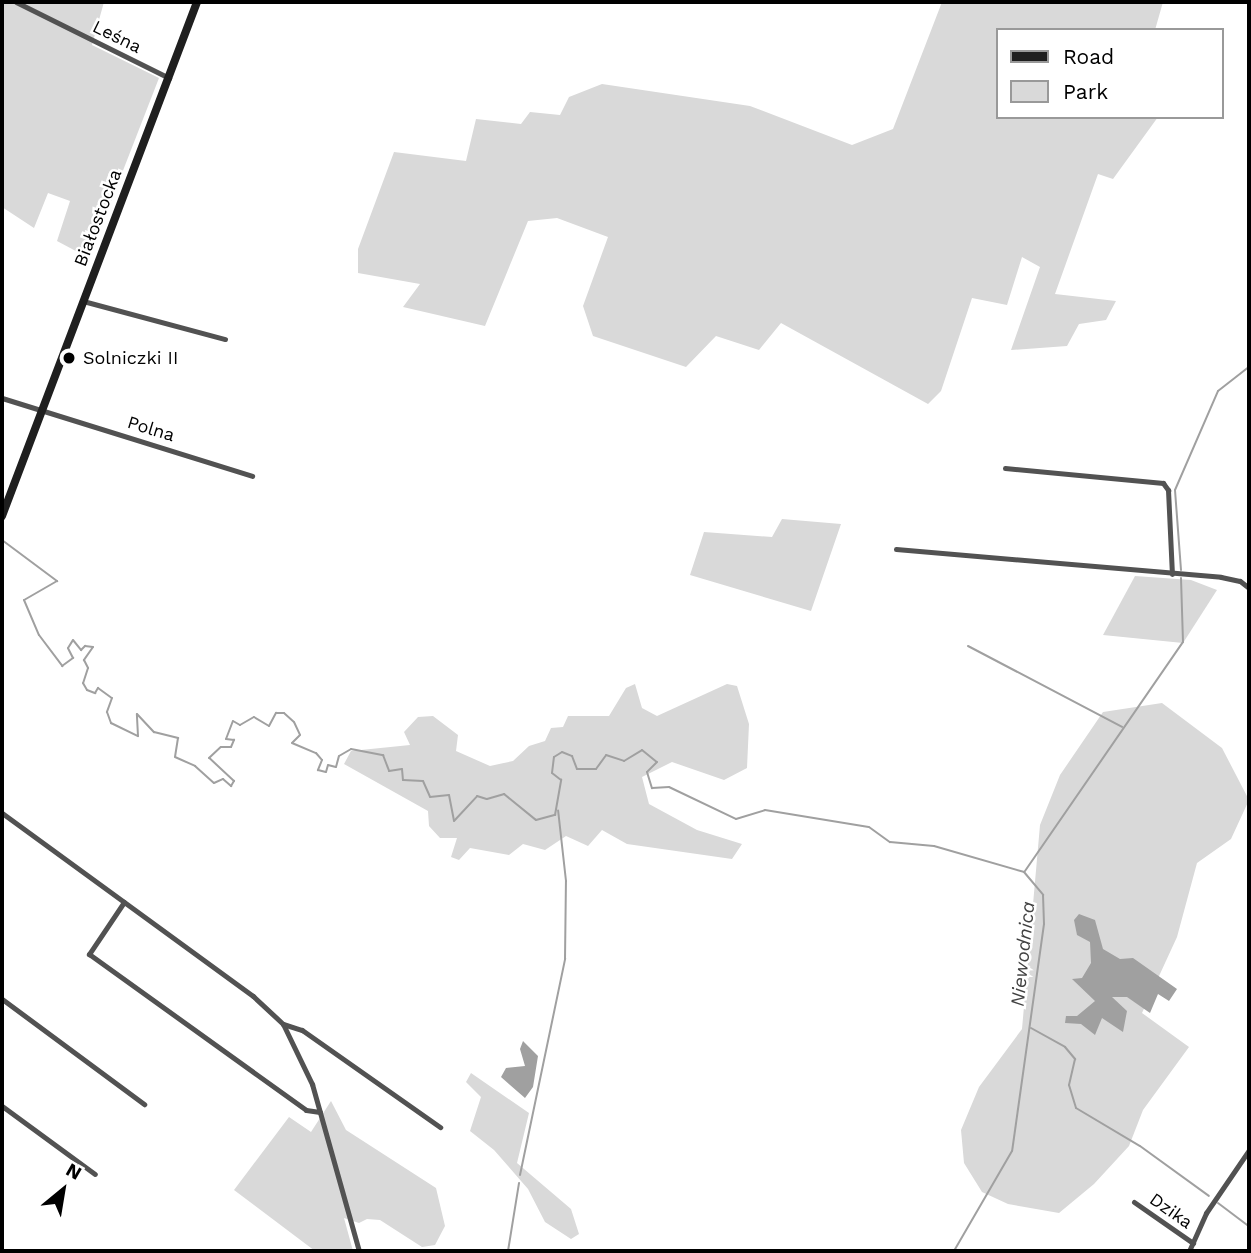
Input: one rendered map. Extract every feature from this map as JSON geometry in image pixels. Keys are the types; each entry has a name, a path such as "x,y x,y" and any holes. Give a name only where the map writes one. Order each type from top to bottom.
{"street":[{"name":"Leśna","path":"16,2 169,78"},
{"name":"Białostocka","path":"2,516 197,2"},
{"path":"83,301 225,339"},
{"name":"Polna","path":"2,398 251,475"},
{"path":"1005,468 1163,483 1168,489 1172,574"},
{"path":"896,549 1240,581 1249,588"},
{"path":"2,813 253,996 283,1024 303,1057 359,1251"},
{"path":"124,902 89,954 306,1110 320,1112"},
{"path":"2,999 144,1104"},
{"path":"283,1024 302,1030 440,1127"},
{"path":"2,1106 95,1174"},
{"path":"1189,1251 1218,1192 1249,1150"},
{"name":"Dzika","path":"1134,1202 1193,1243"}],"green space":[{"path":"2,2 104,2 92,45 159,78 89,258 57,241 70,201 48,193 34,228 2,207"},
{"path":"942,2 1163,2 1156,28 996,28 996,119 1157,119 1113,179 1098,174 1055,294 1116,301 1106,320 1079,324 1067,346 1011,350 1040,267 1022,257 1007,305 972,298 941,391 928,404 781,323 759,350 716,336 686,367 593,336 583,306 608,237 557,218 528,221 485,326 403,307 420,284 358,273 358,249 394,152 466,161 476,119 521,124 530,112 560,115 569,97 602,84 750,106 852,145 893,129"},
{"path":"782,519 841,524 811,611 690,575 704,532 772,537"},
{"path":"1135,576 1191,580 1217,590 1183,643 1103,635"},
{"path":"635,684 642,708 657,716 727,684 737,686 749,724 747,768 724,780 672,762 642,777 649,804 697,830 742,844 732,859 627,844 602,830 588,846 566,836 545,850 523,844 509,855 470,848 459,860 451,857 457,838 440,838 429,826 428,811 344,764 351,751 410,745 404,732 418,717 433,716 458,735 456,751 490,766 513,761 529,746 545,741 551,728 563,727 568,716 609,716 626,688"},
{"path":"1162,703 1222,748 1249,800 1231,839 1197,863 1177,937 1142,1013 1189,1047 1143,1110 1129,1146 1094,1184 1059,1213 1008,1204 982,1192 964,1163 961,1130 979,1087 1022,1029 1040,825 1060,775 1103,712"},
{"path":"471,1073 529,1113 517,1163 571,1209 579,1234 571,1239 545,1222 528,1189 494,1150 470,1131 481,1097 466,1082"},
{"path":"331,1101 346,1130 436,1188 445,1226 435,1245 422,1247 380,1220 367,1219 359,1223 344,1218 353,1251 315,1251 234,1190 289,1117 311,1132"}],"shaded area":[{"path":"1079,914 1095,920 1103,949 1120,959 1133,958 1177,989 1169,1001 1158,994 1150,1013 1127,997 1112,997 1127,1011 1123,1032 1102,1018 1095,1035 1081,1024 1065,1023 1066,1016 1077,1016 1095,1001 1072,979 1082,978 1091,963 1090,942 1077,935 1074,920"},
{"path":"523,1041 538,1056 533,1087 525,1098 501,1077 506,1068 525,1066 520,1049"}],"waterway":[{"path":"1181,570 1175,490 1218,391 1249,367"},
{"name":"Niewodnica","path":"2,540 57,581 24,600 39,635 62,666 73,658 68,648 73,640 81,650 85,646 93,647 84,660 88,668 83,683 87,690 95,693 98,688 112,698 107,712 111,723 138,736 137,714 154,732 178,738 175,757 195,766 214,783 223,779 231,786 234,781 209,758 221,747 231,747 234,740 226,739 233,721 240,725 254,717 269,726 276,713 284,713 294,722 300,735 292,743 316,753 322,760 318,770 326,772 328,765 336,767 339,756 351,749 383,755 389,771 402,769 403,780 423,781 430,797 449,795 454,821 477,796 487,799 504,794 536,820 555,815 561,780 552,773 554,757 562,752 572,756 577,769 596,769 606,755 624,761 642,750 657,762 647,772 652,788 669,787 736,819 765,810 869,827 890,842 934,846 1024,872 1043,895 1044,924 1012,1151 954,1251"},
{"path":"1025,871 1183,642 1181,578"},
{"path":"968,646 1122,727"},
{"path":"520,1175 565,959 566,881 558,810"},
{"path":"1031,1028 1065,1047 1075,1059 1069,1085 1076,1108 1140,1146 1209,1196"},
{"path":"508,1251 519,1183"},
{"path":"1218,1203 1249,1226"}],"place":[{"name":"Solniczki II","path":"69,358"}]}
